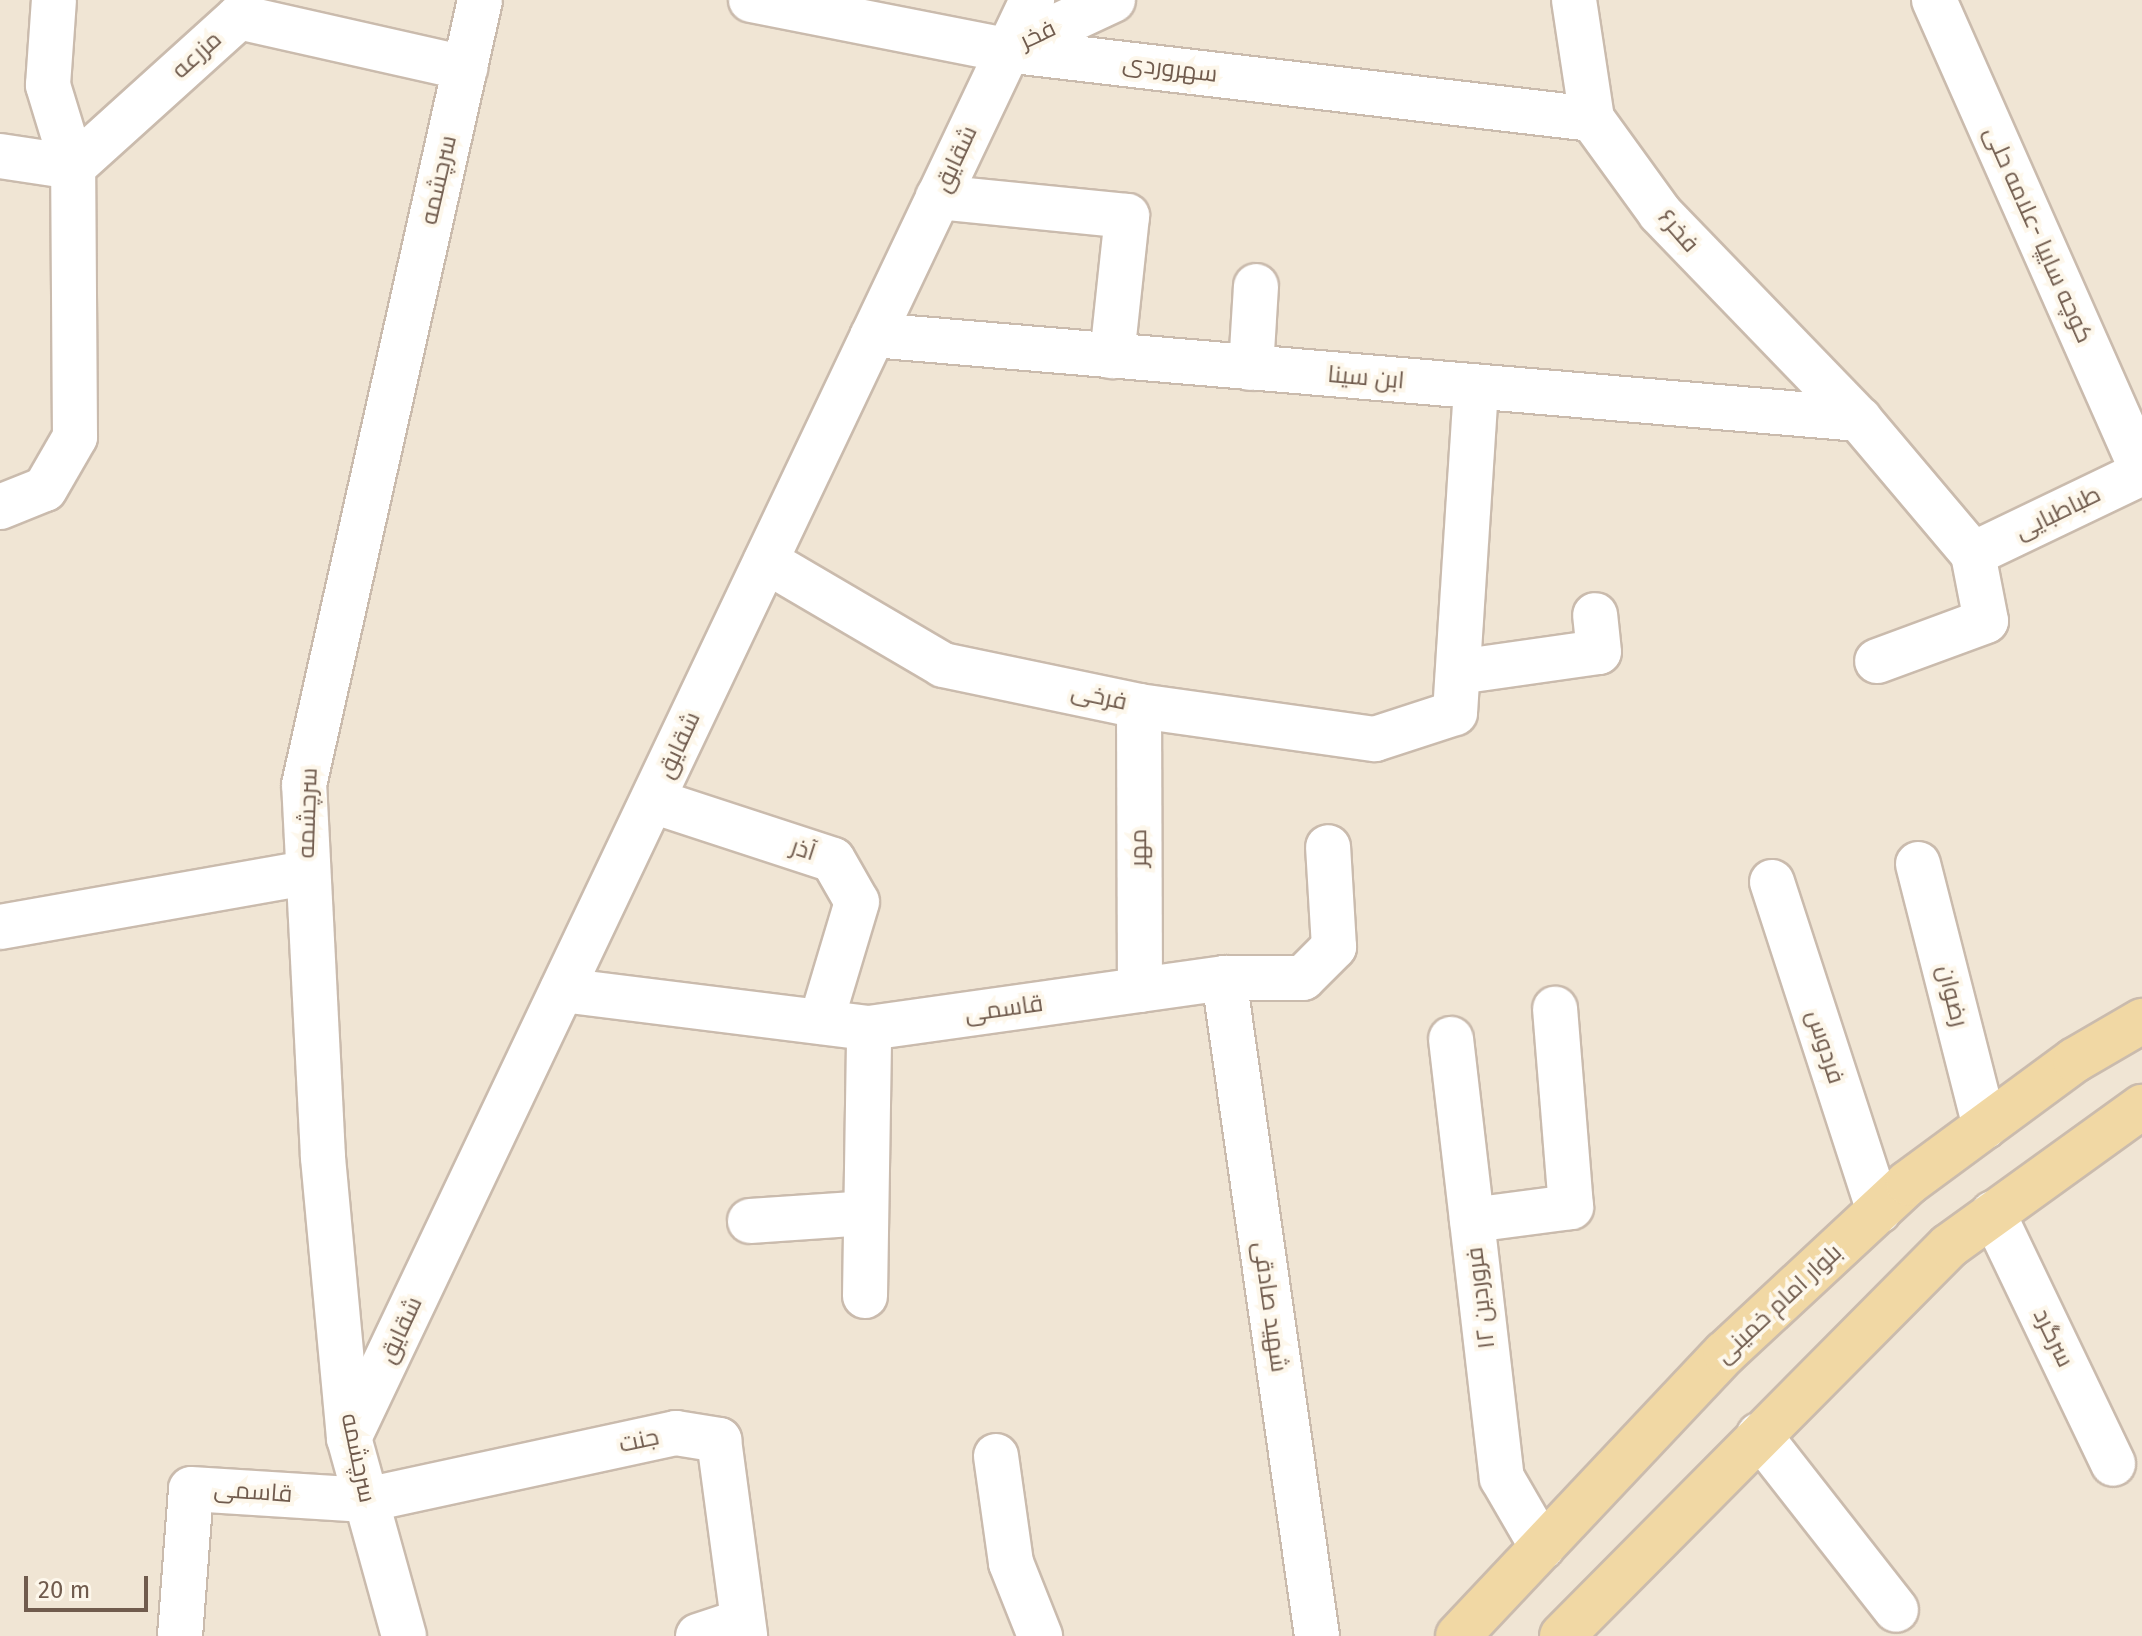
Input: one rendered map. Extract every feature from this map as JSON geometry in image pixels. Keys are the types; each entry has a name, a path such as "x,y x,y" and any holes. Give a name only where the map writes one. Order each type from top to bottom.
{"main road":[{"name":"بلوار امام خمینی","path":"1458,1636 1725,1353 1879,1211 1985,1127 2142,1021"},
{"path":"1562,1636 1949,1246 2142,1107"}],"street":[{"path":"0,507 45,489 75,437 73,167 48,85 54,0"},
{"name":"سرچشمه","path":"404,1636 349,1438 306,873 304,785 325,671 480,0"},
{"name":"سهروردی","path":"751,0 1006,50 1592,119"},
{"name":"شقایق","path":"349,1438 1032,0"},
{"name":"فخر","path":"1006,50 1113,0"},
{"name":"فخر۶","path":"1574,0 1592,119 1660,213 1859,419 1973,554"},
{"name":"کوچه سایپا -علامه حلی","path":"1934,0 2142,472"},
{"name":"مزرعه","path":"73,167 239,17 465,68"},
{"path":"0,156 73,167"},
{"path":"938,197 1127,216 1112,356"},
{"path":"1251,368 1256,286"},
{"name":"ابن سینا","path":"873,335 1859,419"},
{"path":"1457,692 1476,387"},
{"name":"طباطبایی","path":"1973,554 2142,472"},
{"path":"1877,661 1986,621 1973,554"},
{"name":"فرخی","path":"766,561 943,665 1139,706 1375,739 1457,692 1599,652 1595,615"},
{"name":"مهر","path":"1139,706 1140,990"},
{"name":"آذر","path":"653,801 833,860 857,902 821,1022"},
{"name":"قاسمی","path":"562,990 869,1028 1224,978 1303,978 1334,947 1328,847"},
{"name":"رضوان","path":"1918,864 1985,1127"},
{"path":"0,927 306,873"},
{"name":"فردوس","path":"1772,882 1879,1211"},
{"name":"شهید صادقی","path":"1224,978 1317,1636"},
{"path":"1472,1220 1571,1207 1555,1009"},
{"path":"865,1296 869,1028"},
{"name":"۱۲ فروردین","path":"1451,1039 1502,1478 1542,1547"},
{"path":"750,1221 866,1213"},
{"name":"سرگرد","path":"1993,1213 2113,1464"},
{"name":"جنت","path":"366,1500 676,1433 719,1440 744,1628"},
{"path":"1759,1435 1896,1610"},
{"path":"996,1456 1011,1563 1040,1636"},
{"name":"قاسمی","path":"180,1636 191,1489 366,1500"},
{"path":"698,1636 744,1628"}],"shaded area":[{"path":"0,0 2142,0 2142,1636 0,1636"}]}
